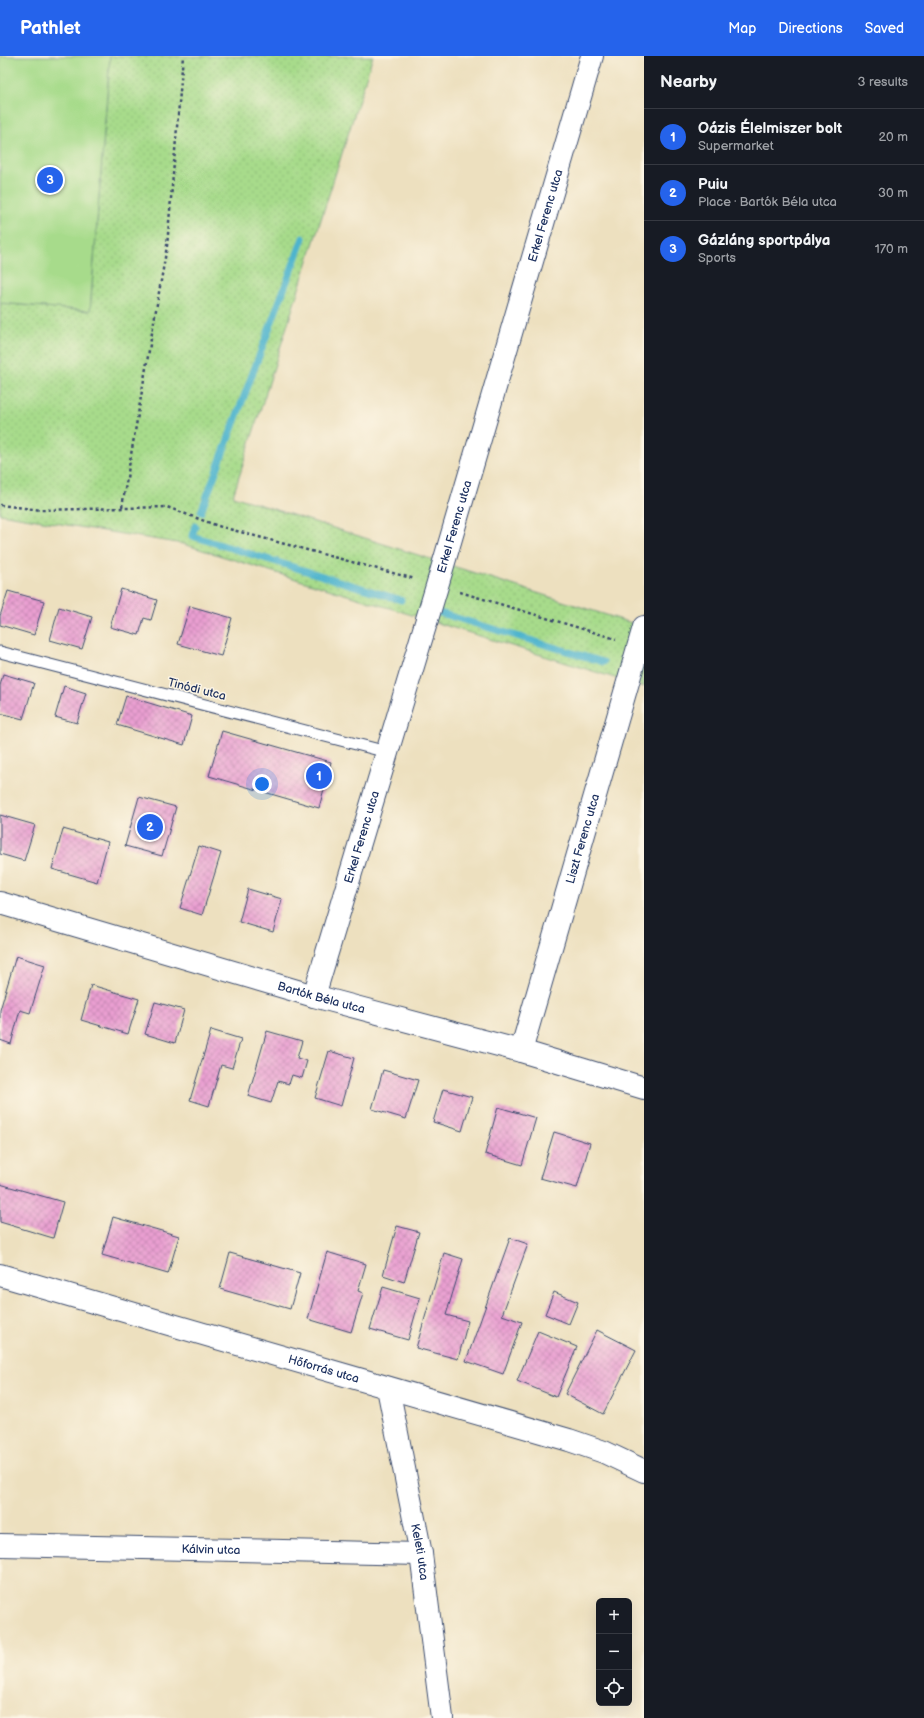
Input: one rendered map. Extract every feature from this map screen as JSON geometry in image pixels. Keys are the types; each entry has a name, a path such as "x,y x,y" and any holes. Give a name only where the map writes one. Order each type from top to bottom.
{"street":[{"name":"Erkel Ferenc utca","path":"314,996 437,586 592,56"},
{"name":"Liszt Ferenc utca","path":"521,1051 641,637"},
{"name":"Bartók Béla utca","path":"0,903 314,996 521,1051 644,1088"},
{"name":"Hőforrás utca","path":"0,1275 569,1440 604,1452 644,1471"},
{"name":"Keleti utca","path":"388,1388 421,1554 442,1718"},
{"name":"Kálvin utca","path":"0,1545 421,1554"}],"lane":[{"name":"Tinódi utca","path":"0,652 387,752"}],"path":[{"path":"122,507 167,246 183,56"},
{"path":"0,505 41,510 167,507 218,526 437,586 641,637"}],"green space":[{"path":"0,56 110,56 90,311 0,303"},
{"path":"110,56 373,56 233,496 644,627 644,687 183,544 0,514 0,303 90,311"}],"building":[{"path":"121,589 157,600 151,620 144,618 139,635 110,627"},
{"path":"8,591 44,601 34,635 0,625 0,616"},
{"path":"190,606 232,618 221,656 178,644"},
{"path":"59,607 92,617 82,649 50,640"},
{"path":"3,674 34,683 23,719 0,713 0,686"},
{"path":"64,686 86,693 77,723 55,717"},
{"path":"126,696 192,716 184,745 117,725"},
{"path":"222,731 331,762 319,808 209,776"},
{"path":"139,797 176,807 162,856 125,846"},
{"path":"0,815 35,825 24,861 0,854"},
{"path":"63,829 108,842 97,882 52,869"},
{"path":"199,846 221,853 202,915 180,908"},
{"path":"248,889 282,899 273,932 239,922"},
{"path":"16,956 45,965 30,1013 20,1010 11,1044 0,1040 0,1010"},
{"path":"91,985 139,999 128,1034 81,1020"},
{"path":"155,1002 184,1010 175,1043 145,1034"},
{"path":"211,1030 241,1039 232,1068 221,1065 209,1106 190,1100"},
{"path":"267,1031 302,1041 297,1058 307,1061 302,1078 292,1075 289,1084 278,1081 271,1103 248,1096"},
{"path":"329,1051 354,1058 341,1106 315,1098"},
{"path":"383,1070 418,1080 406,1119 372,1109"},
{"path":"443,1089 472,1097 462,1131 433,1122"},
{"path":"498,1107 536,1118 522,1165 485,1154"},
{"path":"554,1132 590,1143 577,1188 540,1178"},
{"path":"0,1184 63,1202 53,1238 0,1222"},
{"path":"113,1217 179,1236 168,1274 102,1255"},
{"path":"397,1226 419,1232 404,1282 383,1275"},
{"path":"510,1238 528,1244 502,1315 522,1322 503,1374 466,1361"},
{"path":"327,1252 366,1264 358,1291 363,1293 351,1332 308,1319"},
{"path":"230,1253 300,1273 290,1309 220,1289"},
{"path":"444,1253 463,1259 446,1315 468,1321 458,1359 416,1348"},
{"path":"383,1287 420,1298 408,1340 370,1329"},
{"path":"554,1292 578,1302 569,1324 545,1314"},
{"path":"597,1330 636,1350 603,1414 565,1394"},
{"path":"538,1331 577,1347 556,1397 517,1381"}],"waterway":[{"path":"201,512 303,238"},
{"path":"195,526 192,536 401,600"},
{"path":"440,613 603,662"}],"place":[{"name":"Gázláng sportpálya","path":"50,180"},
{"name":"Oázis Élelmiszer bolt","path":"319,776"},
{"name":"Puiu","path":"150,827"}]}
